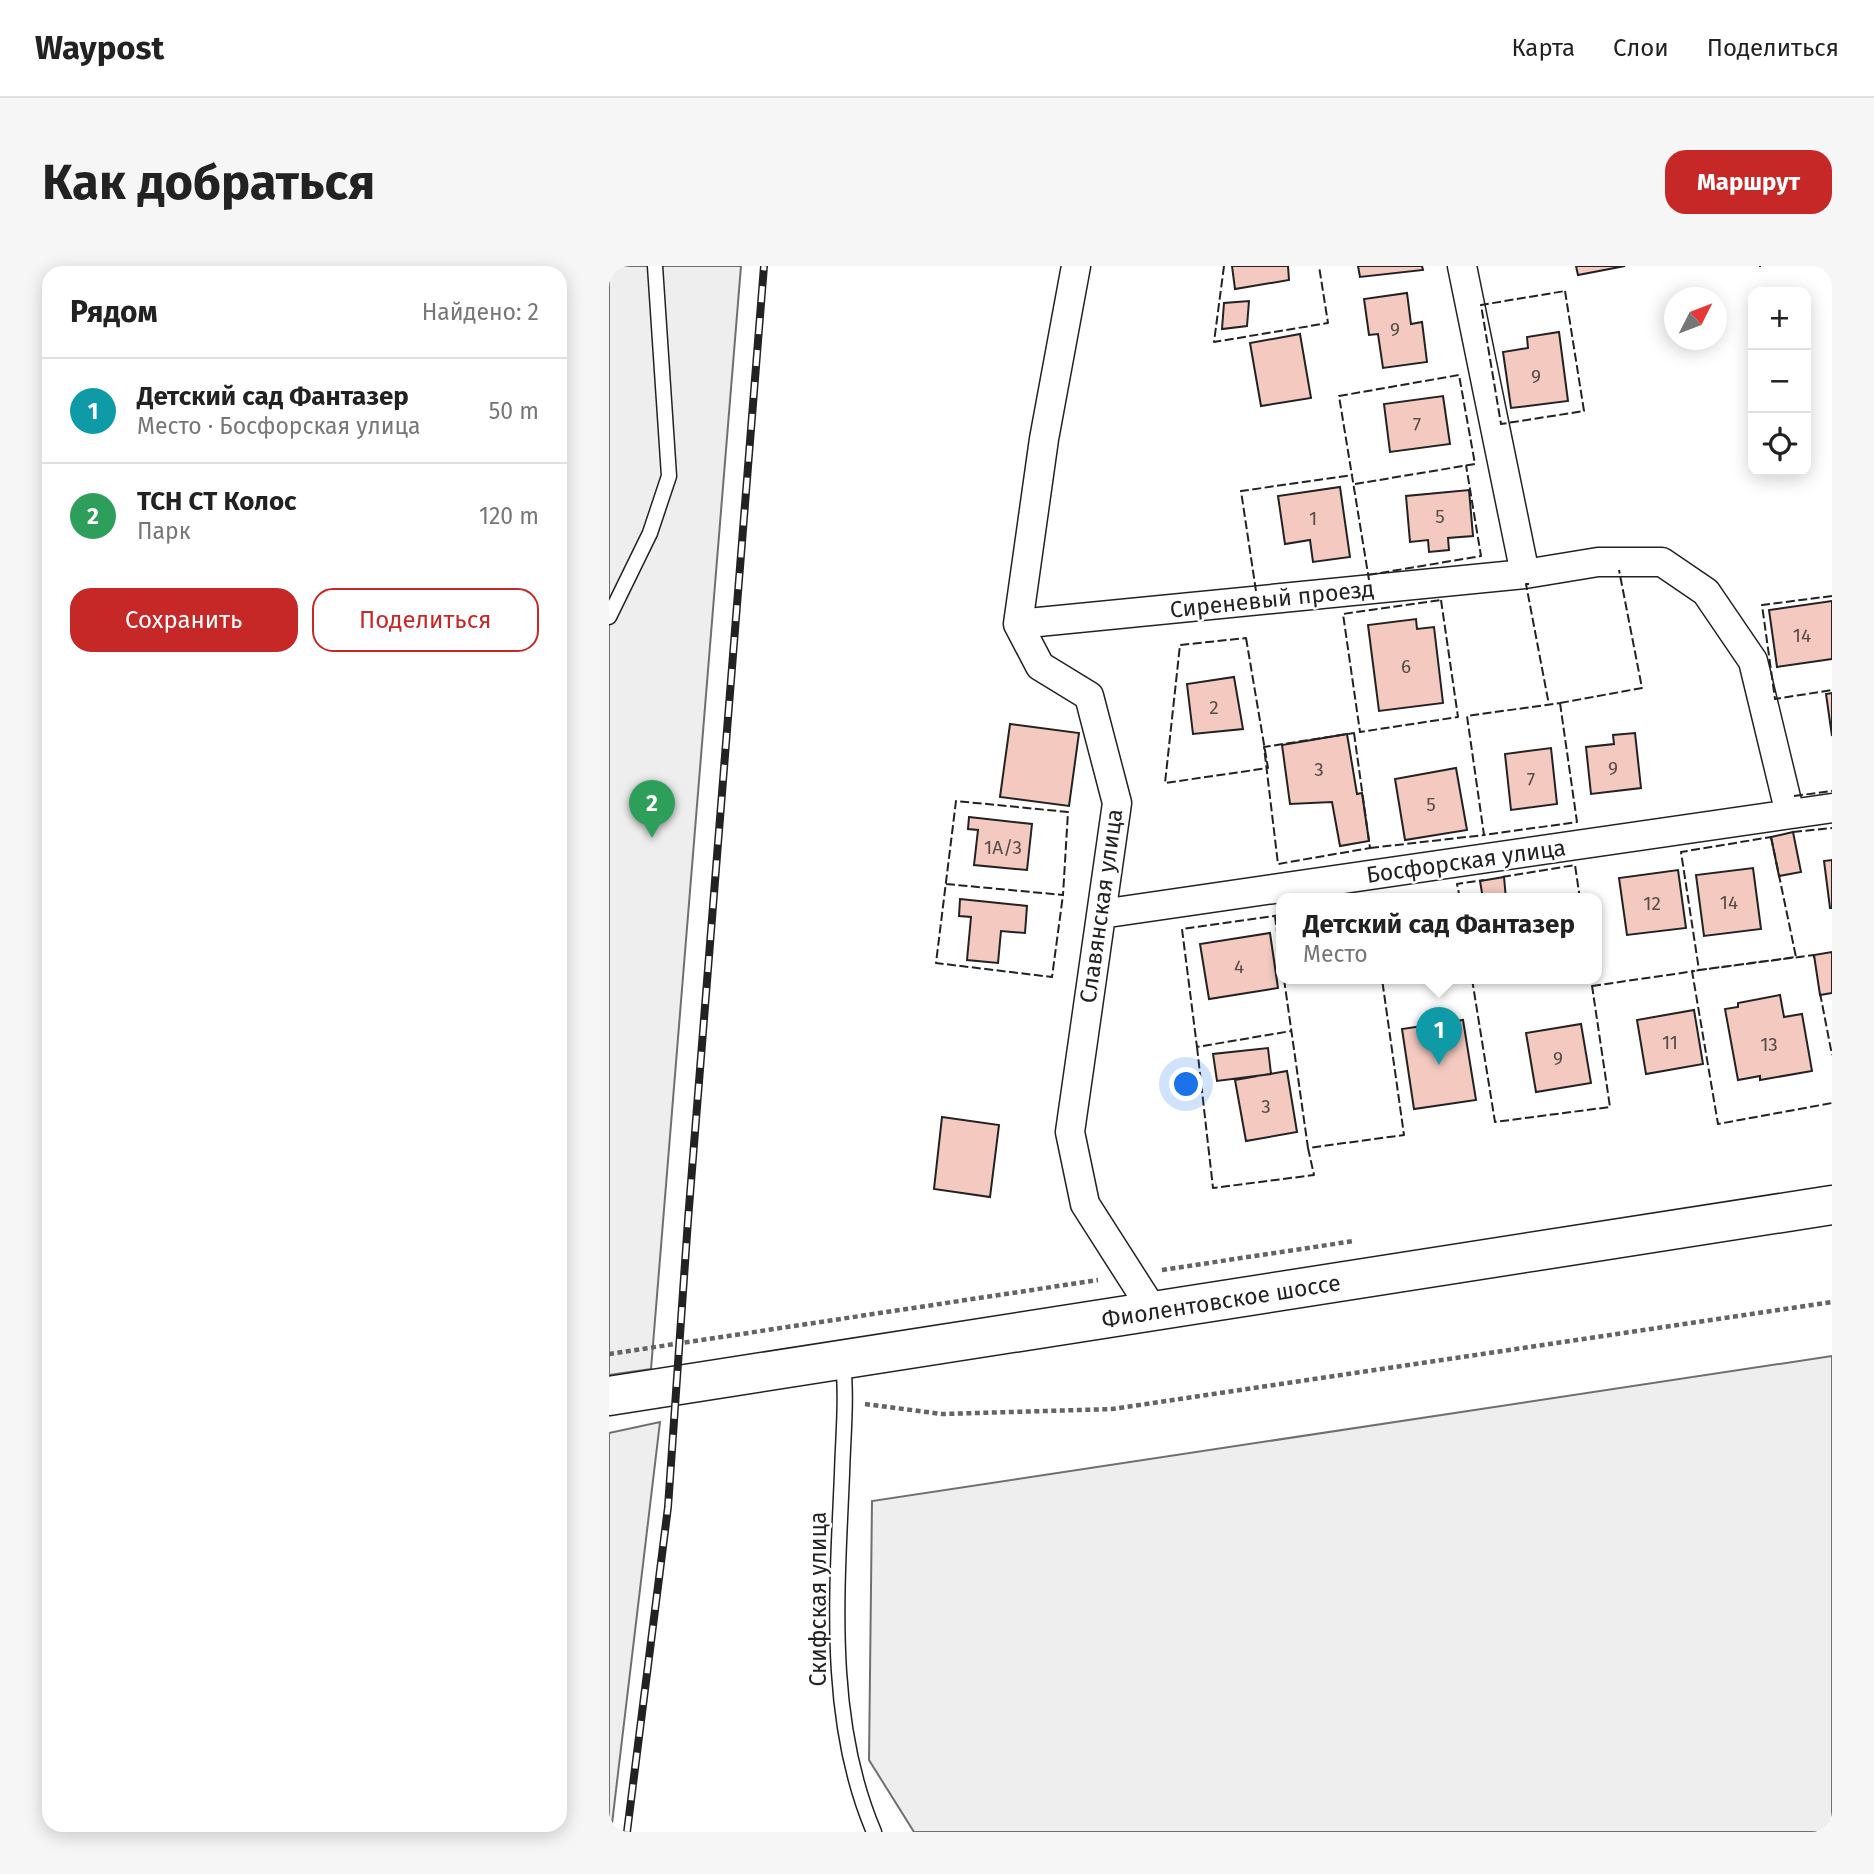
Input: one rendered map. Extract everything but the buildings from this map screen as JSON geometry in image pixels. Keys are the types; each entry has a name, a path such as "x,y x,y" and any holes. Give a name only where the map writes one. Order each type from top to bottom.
{"main road":[{"name":"Фиолентовское шоссе","path":"609,1396 1832,1205"}],"street":[{"path":"1019,624 1044,439 1076,266"},
{"path":"1462,266 1525,574"},
{"name":"Сиреневый проезд","path":"1019,624 1525,574 1598,562 1662,562 1706,592 1753,661 1790,814"},
{"name":"Славянская улица","path":"1019,624 1040,666 1089,696 1117,803 1070,1132 1085,1204 1154,1312"},
{"name":"Босфорская улица","path":"1101,914 1832,808"}],"lane":[{"path":"609,617 650,533 669,476 655,266"},
{"name":"Скифская улица","path":"843,1361 847,1402 837,1631 843,1714 859,1795 874,1832"}],"path":[{"path":"609,1354 1364,1239"},
{"path":"847,1402 942,1414 1112,1409 1832,1302"}],"shaded area":[{"path":"609,266 741,266 651,1369 609,1375"},
{"path":"1832,1356 1832,1832 914,1832 869,1760 872,1501"},
{"path":"660,1422 611,1832 609,1832 609,1433"}],"railway":[{"path":"627,1832 668,1507 688,1220 764,266"}],"fence":[{"path":"1224,266 1214,342 1328,323 1319,266"},
{"path":"1565,291 1584,411 1501,424 1481,305 1565,291"},
{"path":"1355,484 1475,464 1459,375 1339,396 1369,580"},
{"path":"1368,575 1481,556 1466,465"},
{"path":"1256,591 1241,491 1353,475"},
{"path":"1560,703 1642,688 1619,570"},
{"path":"1529,584 1526,584 1549,705"},
{"path":"1832,596 1762,605 1775,699 1832,690"},
{"path":"1441,600 1458,717 1360,732 1343,614 1441,600"},
{"path":"1246,638 1268,768 1165,783 1180,645 1246,638"},
{"path":"1560,703 1577,822 1484,835 1467,716 1560,703"},
{"path":"1354,733 1370,848 1278,864 1264,747 1354,733"},
{"path":"1794,796 1832,791"},
{"path":"946,884 1063,895 1068,812 956,801 936,963 1052,977 1063,895"},
{"path":"1793,832 1832,828"},
{"path":"1370,848 1484,835"},
{"path":"1771,837 1796,957 1699,970 1681,852 1771,837"},
{"path":"1502,877 1575,865 1579,893"},
{"path":"1459,893 1457,884 1484,880"},
{"path":"1275,916 1276,924"},
{"path":"1276,916 1182,929 1197,1047 1291,1031"},
{"path":"1814,958 1814,955 1692,971 1718,1124 1832,1103"},
{"path":"1592,986 1695,971"},
{"path":"1285,984 1308,1148 1404,1135 1383,984"},
{"path":"1473,984 1495,1122 1610,1107 1592,984"},
{"path":"1820,993 1832,1055"},
{"path":"1197,1047 1213,1188 1314,1175 1308,1148"}],"place":[{"name":"ТСН СТ Колос","path":"652,838"},
{"name":"Детский сад Фантазер","path":"1439,1065"}]}
